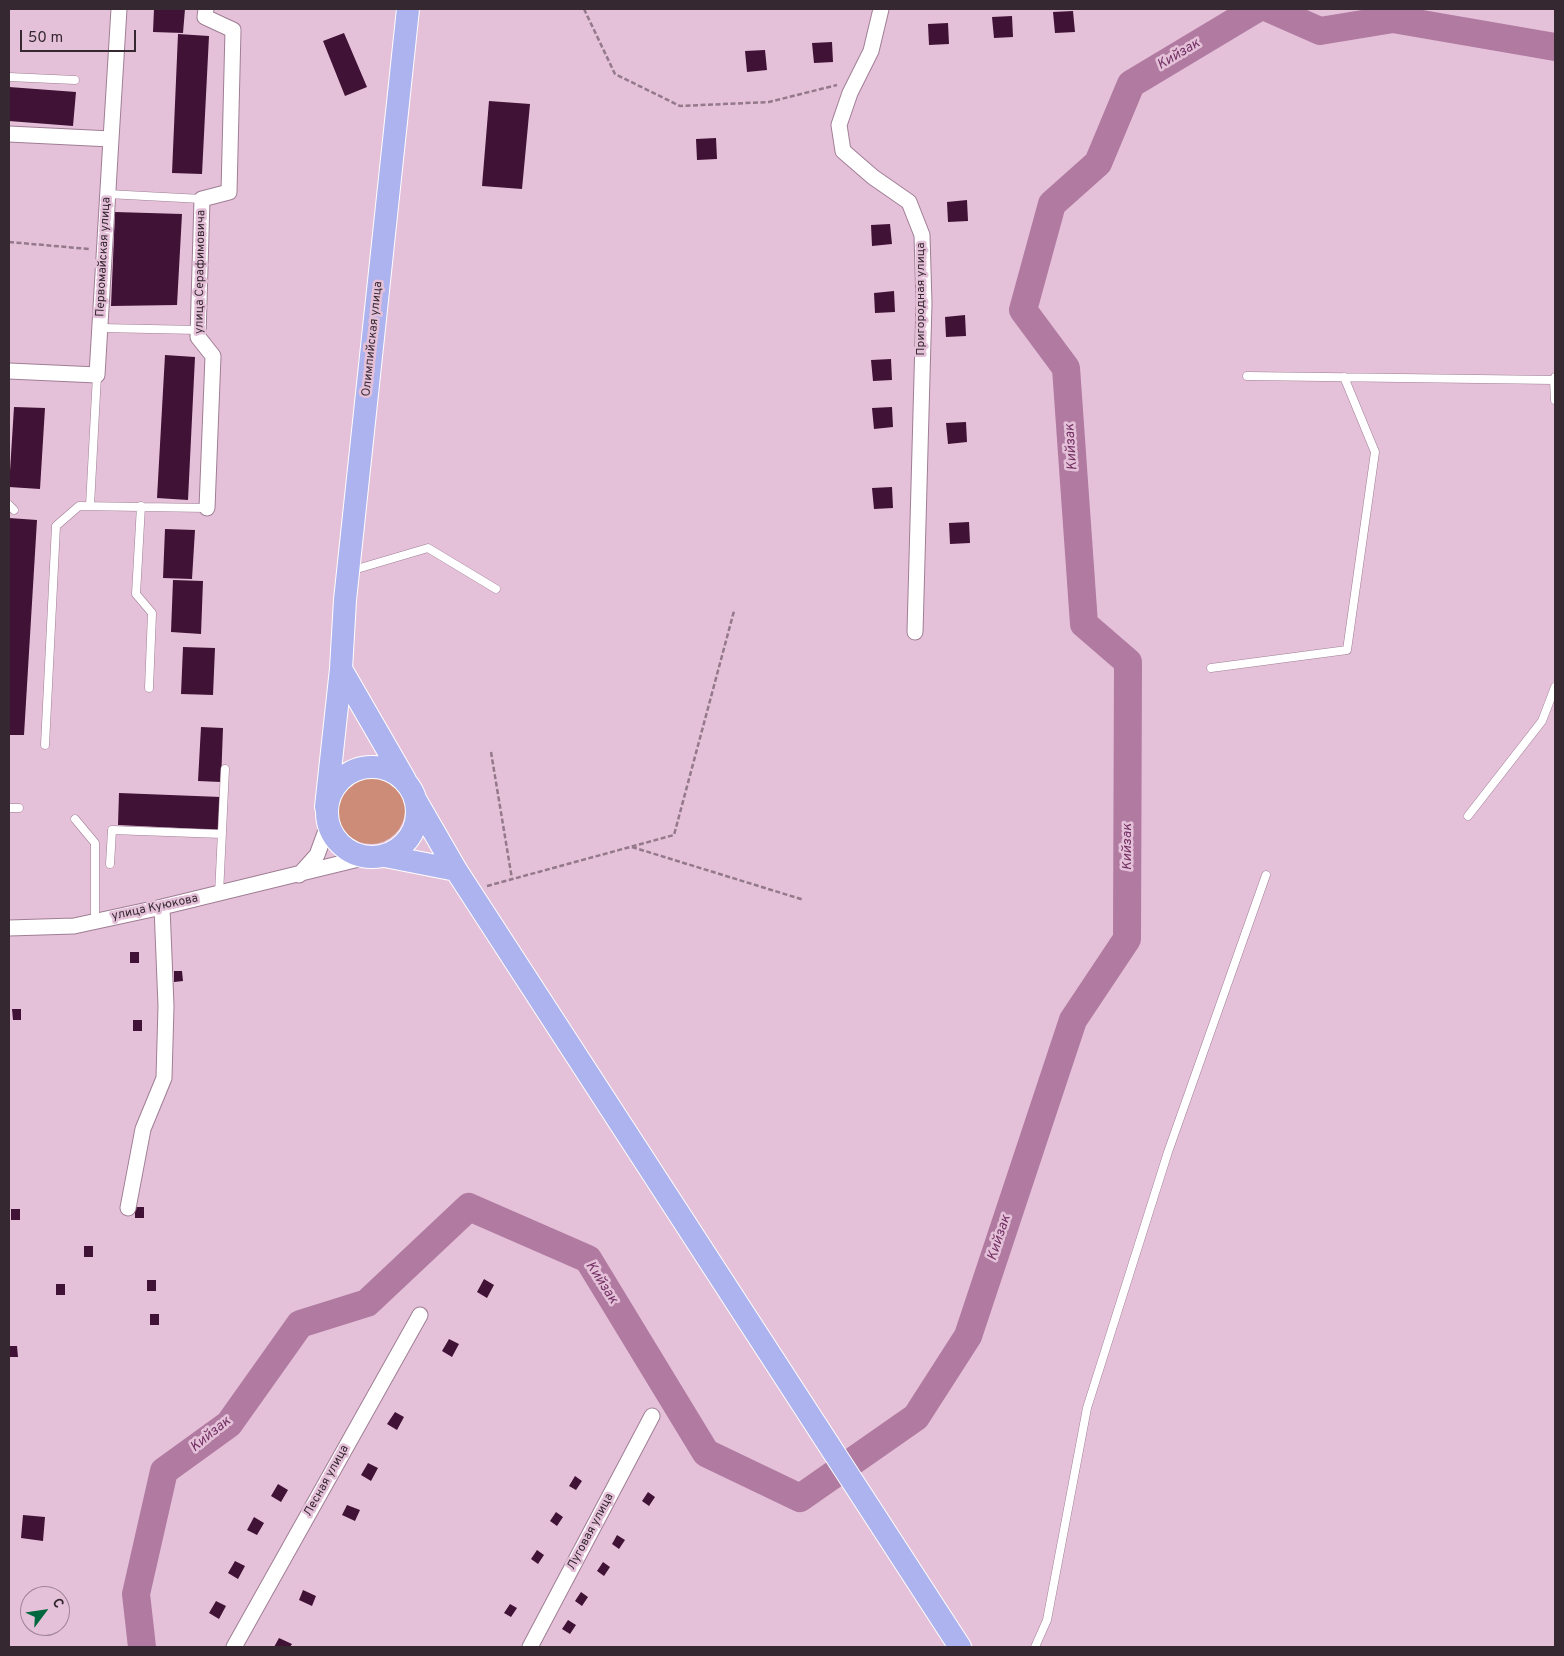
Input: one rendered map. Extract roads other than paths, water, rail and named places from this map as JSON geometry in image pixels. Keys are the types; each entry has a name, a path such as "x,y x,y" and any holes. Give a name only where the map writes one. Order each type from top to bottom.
{"main road":[{"name":"Олимпийская улица","path":"327,816 348,572 408,9"},
{"path":"341,668 469,891 960,1647"},
{"path":"376,856 401,847 412,833 417,816 411,791 393,772 376,766 358,768 343,777 331,790 327,816 336,841 350,852 456,870"}],"street":[{"name":"Первомайская улица","path":"97,375 119,9"},
{"name":"улица Серафимовича","path":"206,9 206,16 233,30 229,192 202,199 198,337 212,356 207,508"},
{"name":"Пригородная улица","path":"881,9 871,50 856,80 839,125 844,151 873,177 909,202 922,235 924,303 915,632"},
{"path":"9,134 111,139"},
{"path":"9,371 97,375"},
{"path":"300,875 317,855 327,816"},
{"name":"улица Куюкова","path":"9,928 74,926 219,894 376,856"},
{"path":"128,1208 144,1129 164,1078 166,1006 162,907"},
{"name":"Лесная улица","path":"234,1647 420,1316"},
{"name":"Луговая улица","path":"530,1647 652,1416"}],"lane":[{"path":"9,77 75,80"},
{"path":"107,194 202,199"},
{"path":"101,328 198,330"},
{"name":"Первомайская улица","path":"90,505 97,375"},
{"path":"1247,376 1555,378 1555,400"},
{"path":"1210,668 1347,650 1375,452 1344,377"},
{"path":"45,745 56,526 79,506 207,508"},
{"path":"140,506 136,594 152,613 149,688"},
{"path":"348,572 428,548 496,589"},
{"path":"1468,816 1542,720 1555,687"},
{"path":"219,894 225,769"},
{"path":"9,808 19,808"},
{"path":"75,819 96,844 95,921"},
{"path":"110,864 112,830 222,834"},
{"path":"1035,1647 1047,1620 1086,1408 1168,1152 1266,875"}],"waterway":[{"name":"Кийзак","path":"142,1647 136,1594 164,1471 229,1424 300,1324 367,1303 469,1207 588,1259 706,1453 800,1498 916,1417 968,1336 1073,1020 1127,939 1128,662 1084,624 1066,368 1023,310 1052,204 1098,163 1131,84 1256,9"},
{"name":"Кийзак","path":"1270,9 1320,31 1393,19 1555,47"}]}
